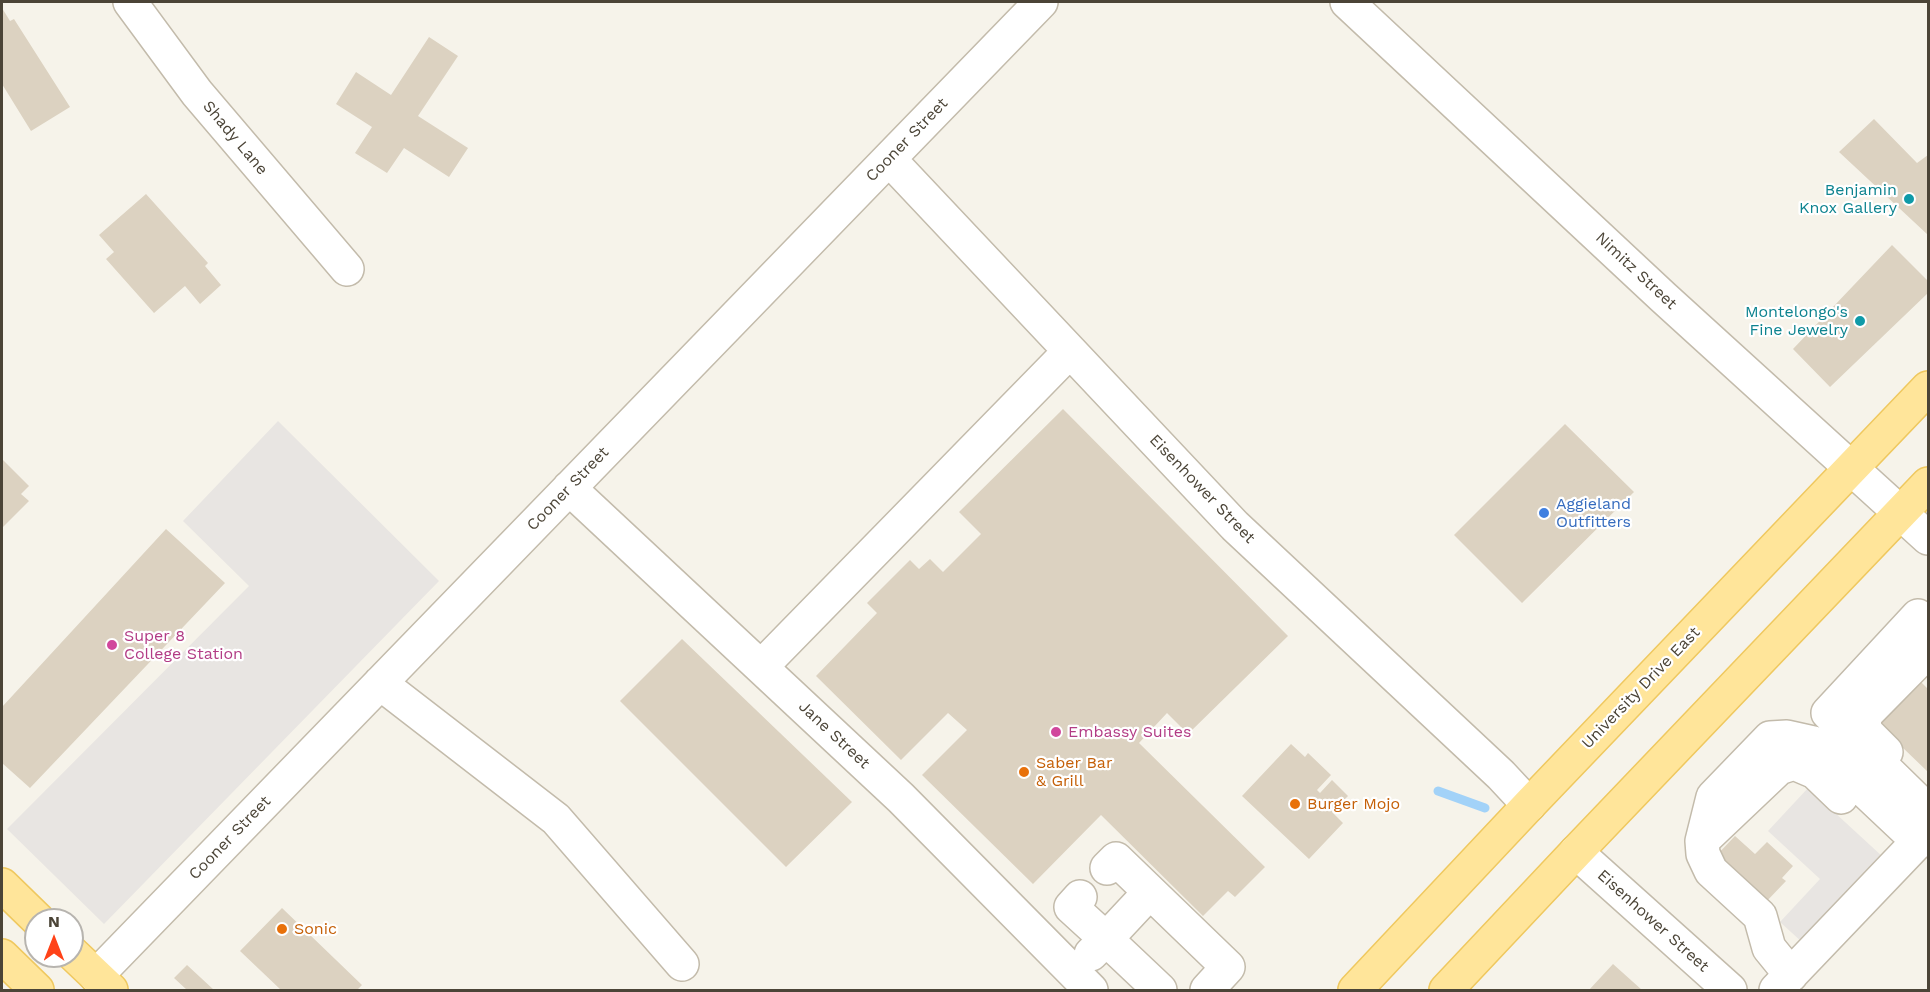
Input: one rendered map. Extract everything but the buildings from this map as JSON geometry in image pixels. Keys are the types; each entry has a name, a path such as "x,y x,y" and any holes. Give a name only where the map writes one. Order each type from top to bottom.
{"main road":[{"name":"University Drive East","path":"1355,990 1929,388"},
{"path":"1446,990 1929,484"},
{"path":"2,885 26,908"},
{"path":"2,956 37,990"},
{"path":"84,965 103,983"}],"street":[{"name":"Shady Lane","path":"130,2 197,93 347,269"},
{"name":"Cooner Street","path":"103,983 380,683 1041,2"},
{"name":"Nimitz Street","path":"1347,2 1663,297 1929,537"},
{"name":"Eisenhower Street","path":"889,159 1235,525 1501,775 1529,805"},
{"path":"761,667 1070,351"},
{"name":"Jane Street","path":"569,488 901,798 1082,982"},
{"path":"1929,625 1918,616 1828,713 1929,811"},
{"path":"1929,651 1864,716 1865,732 1929,793"},
{"path":"380,683 556,819 682,964"},
{"path":"1794,763 1815,772 1917,843 1784,982 1769,948 1760,916 1711,871 1703,855 1702,841 1779,768 1794,763"},
{"name":"Eisenhower Street","path":"1576,852 1730,990"},
{"path":"1107,868 1116,859 1228,967 1207,990"},
{"path":"1082,982 1106,939 1150,891"},
{"path":"1080,897 1071,907 1160,990"}],"shaded area":[{"path":"278,421 439,581 104,924 7,829 249,586 183,521"},
{"path":"1808,788 1883,857 1803,943 1780,922 1820,879 1768,831"}],"waterway":[{"path":"1438,791 1485,808"}],"place":[{"name":"Benjamin Knox Gallery","path":"1909,199"},
{"name":"Montelongo's Fine Jewelry","path":"1860,321"},
{"name":"Aggieland Outfitters","path":"1544,513"},
{"name":"Super 8 College Station","path":"112,645"},
{"name":"Embassy Suites","path":"1056,732"},
{"name":"Saber Bar & Grill","path":"1024,772"},
{"name":"Burger Mojo","path":"1295,804"},
{"name":"Sonic","path":"282,929"}]}
